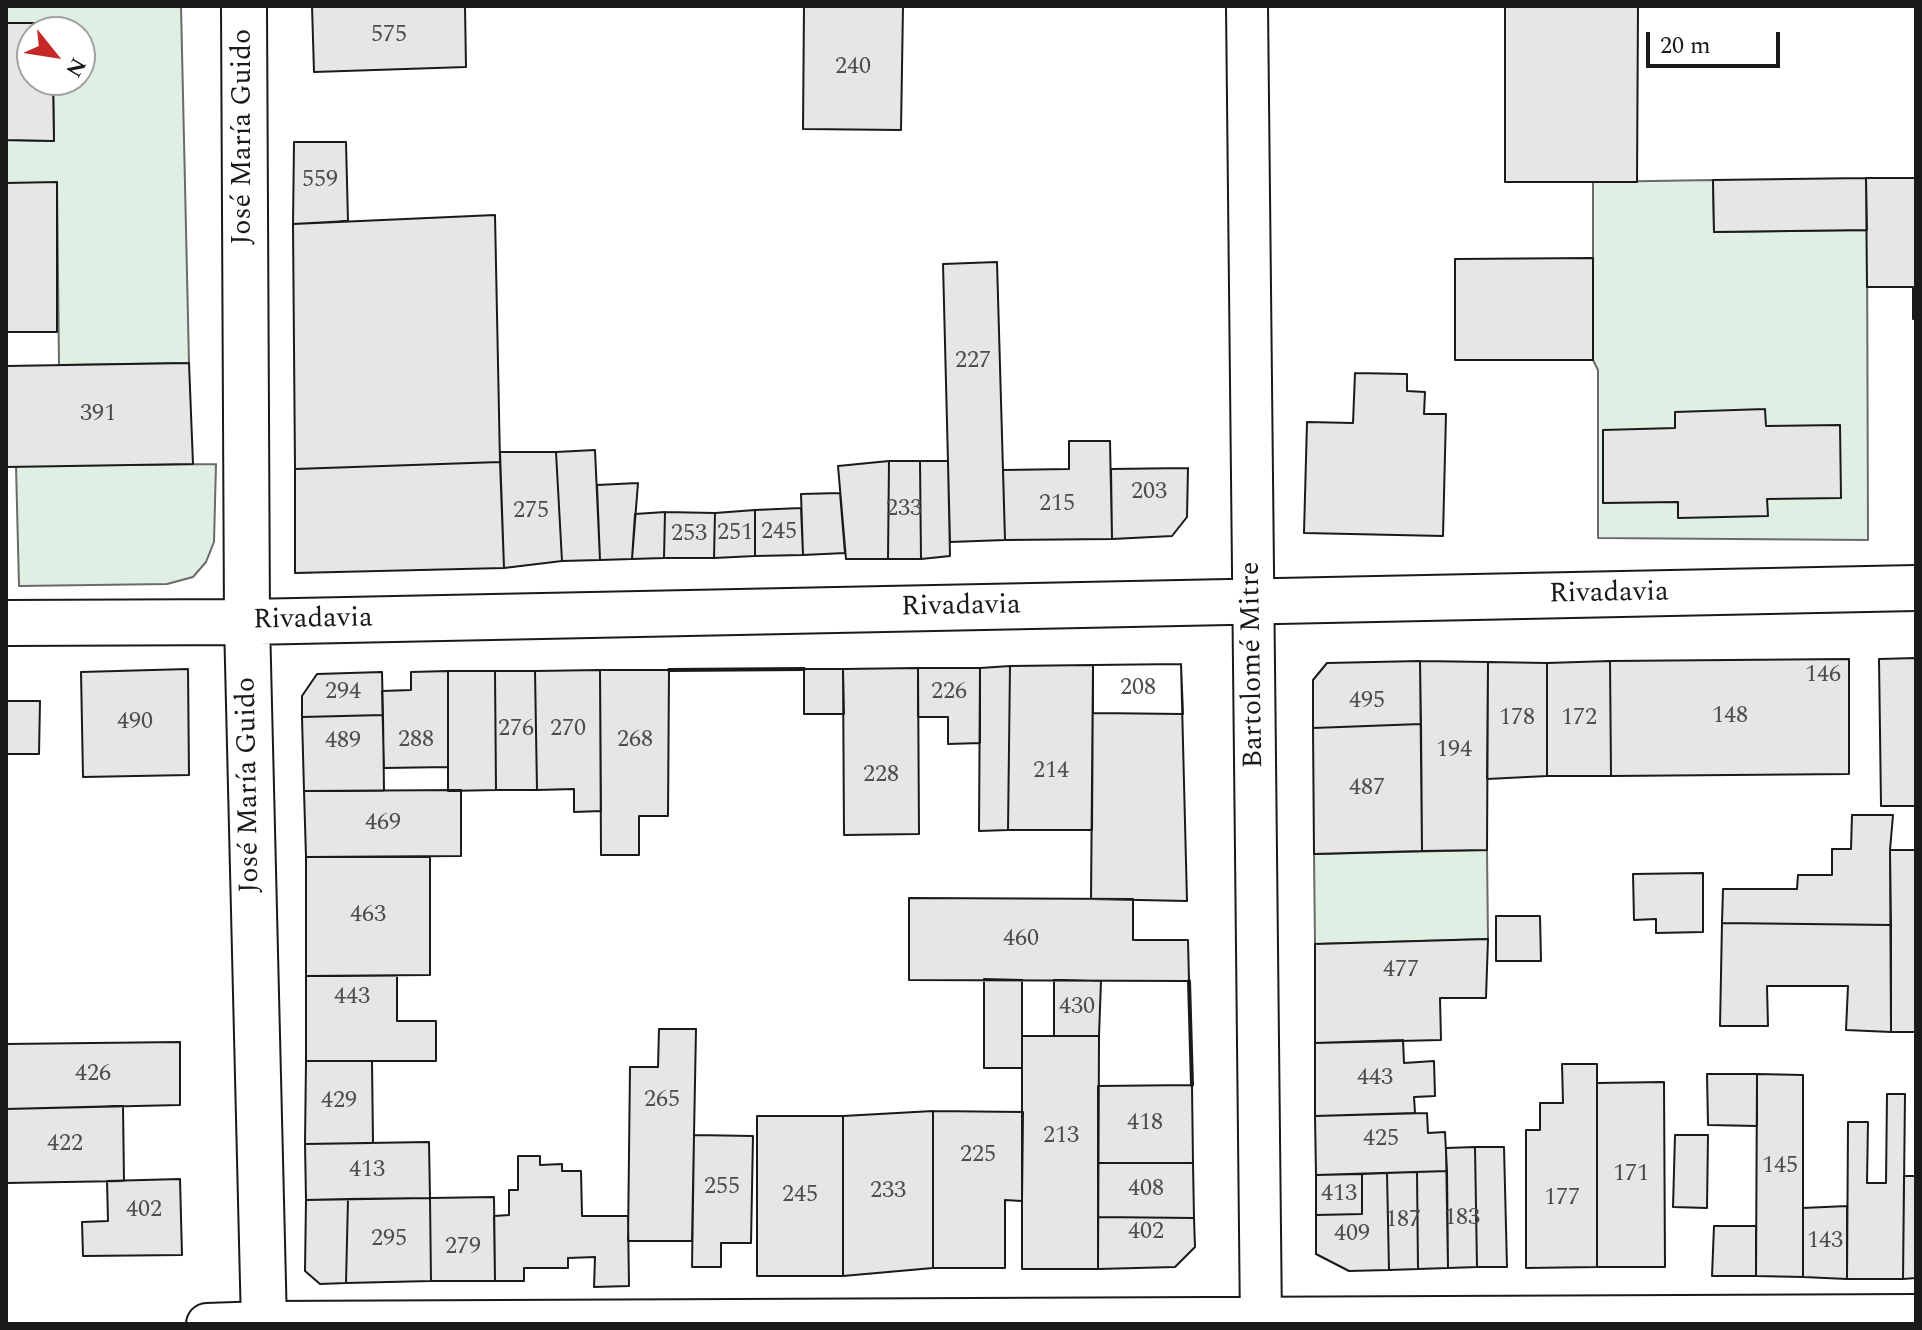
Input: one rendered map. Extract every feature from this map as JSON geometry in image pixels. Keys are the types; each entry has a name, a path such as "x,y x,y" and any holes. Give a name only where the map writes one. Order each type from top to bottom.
{"main road":[{"name":"José María Guido","path":"244,6 247,622 264,1323"},
{"name":"Rivadavia","path":"6,623 247,622 1916,588"}],"street":[{"name":"Bartolomé Mitre","path":"1247,6 1261,1321"},
{"path":"207,1324 1261,1321 1916,1315"}],"green space":[{"path":"6,6 181,6 189,363 59,365 57,183 6,183 6,140 54,141 53,96 96,96 96,16 16,16 16,23 6,23"},
{"path":"1713,180 1714,232 1867,230 1868,540 1598,538 1598,370 1593,360 1593,182"},
{"path":"216,464 214,542 206,562 193,577 167,584 19,586 16,466"},
{"path":"1487,850 1488,939 1315,944 1314,854"}],"building":[{"path":"312,6 465,6 466,67 314,72"},
{"path":"804,6 903,6 901,130 803,129"},
{"path":"1505,6 1638,6 1637,182 1505,182"},
{"path":"6,23 16,23 16,96 53,96 54,141 6,140"},
{"path":"294,142 346,142 348,221 293,224"},
{"path":"1866,178 1916,178 1916,319 1913,319 1913,287 1867,287"},
{"path":"1866,178 1867,230 1714,232 1713,180"},
{"path":"57,182 57,332 6,332 6,183"},
{"path":"495,215 500,462 295,469 293,224"},
{"path":"1593,258 1593,360 1455,360 1455,259"},
{"path":"997,262 1005,540 950,542 943,264"},
{"path":"189,363 193,464 6,467 6,366"},
{"path":"1355,373 1407,374 1407,391 1425,392 1424,414 1446,414 1443,536 1304,533 1307,422 1353,423"},
{"path":"1765,409 1766,426 1840,425 1841,498 1767,499 1768,516 1678,518 1678,502 1603,503 1603,430 1675,428 1675,412"},
{"path":"1069,441 1110,441 1112,539 1005,540 1003,470 1069,469"},
{"path":"595,450 600,560 562,561 556,452"},
{"path":"500,452 556,452 562,561 504,568"},
{"path":"889,461 920,461 921,559 888,559"},
{"path":"889,461 888,559 846,559 838,466"},
{"path":"920,461 948,461 950,556 921,559"},
{"path":"500,462 504,568 295,573 295,469"},
{"path":"1188,468 1187,517 1172,536 1112,539 1111,469"},
{"path":"638,483 632,559 600,560 597,485"},
{"path":"840,493 845,553 803,555 801,494"},
{"path":"801,508 803,555 755,556 755,510"},
{"path":"755,510 755,556 714,558 715,513"},
{"path":"665,512 715,513 714,558 664,558"},
{"path":"665,512 664,558 632,559 635,514"},
{"path":"1916,658 1916,806 1881,806 1879,659"},
{"path":"1849,659 1849,774 1611,776 1610,661"},
{"path":"1420,661 1488,662 1487,850 1422,851"},
{"path":"1420,661 1421,724 1313,728 1313,680 1327,663"},
{"path":"1610,661 1611,776 1547,776 1547,663"},
{"path":"1488,662 1547,663 1547,776 1487,779"},
{"path":"1181,664 1187,901 1091,899 1093,665"},
{"path":"1181,664 1183,714 1093,713 1093,665"},
{"path":"1093,665 1092,830 1008,830 1010,666"},
{"path":"1010,666 1008,830 979,831 980,668"},
{"path":"918,668 919,834 844,835 843,669"},
{"path":"918,668 980,668 980,743 948,744 948,717 918,717"},
{"path":"188,669 189,775 83,777 81,672"},
{"path":"804,669 843,669 844,714 804,714"},
{"path":"600,670 601,811 574,812 574,789 537,790 535,671"},
{"path":"600,670 669,670 668,816 639,816 639,855 601,855"},
{"path":"448,671 495,671 496,790 448,791"},
{"path":"448,671 448,767 384,768 382,691 411,690 411,672"},
{"path":"495,671 535,671 537,790 496,790"},
{"path":"382,672 383,715 302,717 302,696 317,674"},
{"path":"6,701 40,701 39,754 6,754"},
{"path":"383,715 384,791 304,791 302,717"},
{"path":"1421,724 1422,851 1314,854 1313,728"},
{"path":"461,790 461,856 306,857 304,791"},
{"path":"1852,815 1893,815 1891,925 1722,923 1723,889 1797,889 1798,875 1832,875 1832,849 1851,849"},
{"path":"1890,850 1916,850 1916,1032 1891,1032"},
{"path":"306,857 430,857 430,975 306,976"},
{"path":"1703,873 1703,932 1656,933 1656,919 1634,920 1633,874"},
{"path":"909,898 1133,899 1133,940 1188,940 1189,981 909,980"},
{"path":"1496,916 1540,916 1541,961 1496,961"},
{"path":"1722,923 1891,925 1891,1032 1846,1030 1848,986 1767,986 1768,1026 1720,1026"},
{"path":"1488,939 1486,998 1440,998 1441,1040 1315,1043 1315,944"},
{"path":"306,976 397,976 397,1021 436,1021 436,1061 306,1061"},
{"path":"984,979 1022,980 1022,1068 984,1068"},
{"path":"1054,980 1101,981 1099,1036 1054,1036"},
{"path":"659,1029 696,1029 692,1241 628,1241 630,1067 658,1067"},
{"path":"1022,1036 1099,1036 1098,1269 1022,1269"},
{"path":"1403,1040 1404,1063 1434,1061 1435,1096 1414,1097 1415,1113 1315,1116 1315,1043"},
{"path":"180,1042 180,1105 6,1109 6,1044"},
{"path":"306,1061 372,1061 373,1143 305,1144"},
{"path":"1562,1064 1597,1064 1597,1267 1526,1268 1526,1130 1540,1130 1540,1103 1563,1103"},
{"path":"1707,1074 1757,1074 1757,1126 1708,1125"},
{"path":"1757,1074 1803,1075 1803,1277 1756,1276"},
{"path":"1664,1082 1665,1267 1597,1267 1597,1083"},
{"path":"1192,1085 1193,1163 1098,1163 1098,1086"},
{"path":"1887,1094 1905,1094 1903,1279 1847,1279 1848,1122 1868,1122 1867,1183 1886,1183"},
{"path":"123,1106 124,1181 6,1183 6,1109"},
{"path":"933,1111 1023,1112 1022,1201 1005,1200 1005,1268 933,1268"},
{"path":"933,1111 933,1268 843,1276 843,1116"},
{"path":"1427,1113 1428,1133 1445,1132 1447,1171 1316,1175 1315,1116"},
{"path":"757,1116 843,1116 843,1276 757,1276"},
{"path":"694,1135 753,1136 751,1243 721,1243 721,1267 692,1267"},
{"path":"1675,1135 1708,1135 1707,1208 1673,1207"},
{"path":"429,1142 430,1198 306,1200 305,1144"},
{"path":"1475,1147 1504,1147 1507,1267 1477,1267"},
{"path":"1475,1147 1477,1267 1448,1268 1446,1148"},
{"path":"518,1156 540,1156 540,1165 562,1164 562,1171 581,1171 582,1216 628,1216 629,1286 594,1287 595,1257 568,1258 568,1268 524,1268 524,1281 495,1281 494,1216 509,1215 509,1190 518,1190"},
{"path":"1098,1163 1193,1163 1194,1218 1098,1217"},
{"path":"1447,1171 1448,1268 1418,1269 1417,1172"},
{"path":"1417,1172 1418,1269 1389,1270 1387,1173"},
{"path":"1387,1173 1389,1270 1349,1271 1316,1254 1316,1215 1362,1214 1362,1174"},
{"path":"1362,1174 1362,1214 1316,1215 1316,1175"},
{"path":"1904,1176 1916,1176 1916,1278 1903,1279"},
{"path":"180,1179 182,1255 83,1256 82,1222 108,1221 107,1181"},
{"path":"494,1197 495,1281 431,1281 430,1198"},
{"path":"430,1198 431,1281 346,1283 348,1199"},
{"path":"348,1199 346,1283 320,1284 305,1271 306,1200"},
{"path":"1847,1206 1847,1279 1803,1277 1803,1208"},
{"path":"1098,1217 1194,1218 1195,1247 1175,1267 1098,1269"},
{"path":"1714,1226 1756,1226 1756,1276 1712,1276"}],"wall":[{"path":"669,670 804,669"},
{"path":"1189,981 1192,1085"}]}
